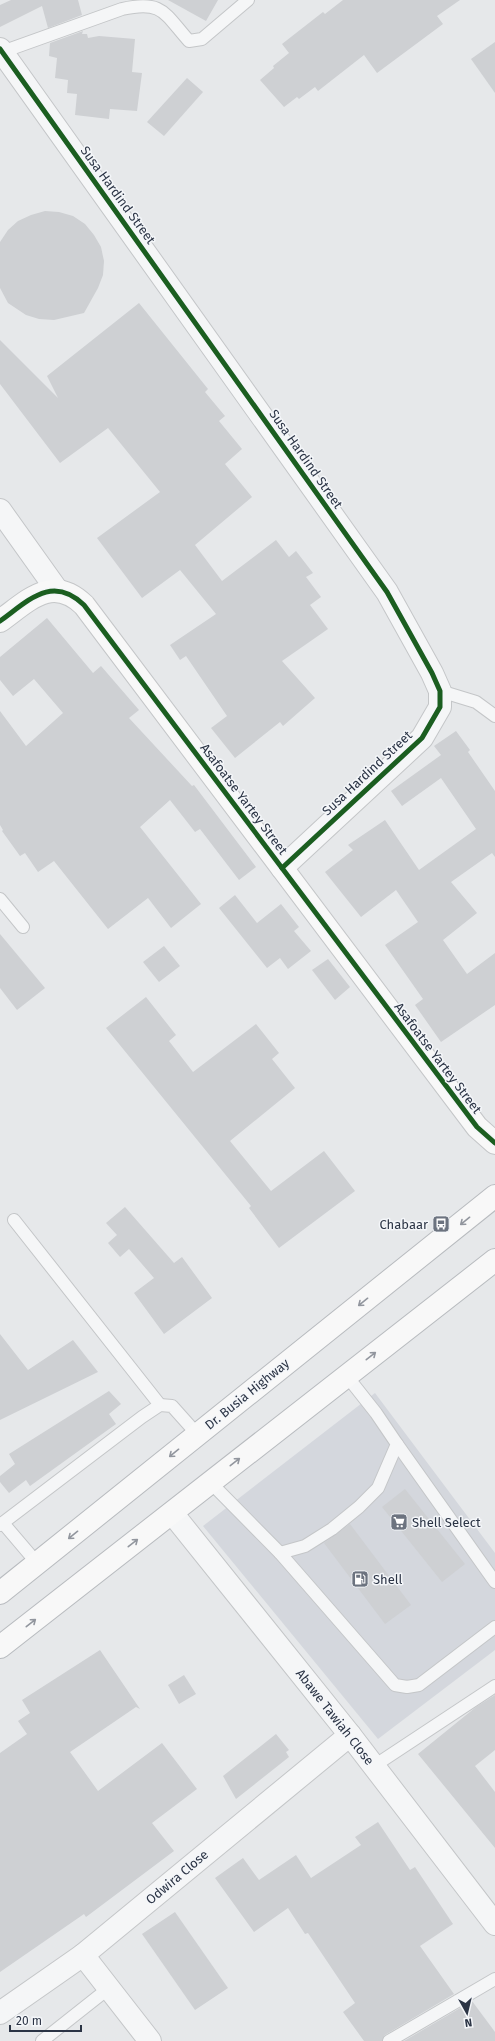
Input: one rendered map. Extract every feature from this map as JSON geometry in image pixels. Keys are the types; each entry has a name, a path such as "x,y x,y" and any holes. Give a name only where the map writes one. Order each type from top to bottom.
{"main road":[{"path":"0,621 40,594 57,590"},
{"name":"Asafoatse Yartey Street","path":"57,590 75,596 84,605 476,1127 495,1143"},
{"name":"Dr. Busia Highway","path":"0,1593 495,1196"},
{"path":"0,1647 495,1260"}],"street":[{"name":"Susa Hardind Street","path":"1,51 387,592 432,673 440,691 440,707 422,738 282,868"},
{"path":"0,510 57,590"},
{"name":"Abawe Tawiah Close","path":"172,1513 350,1735 495,1924"},
{"name":"Odwira Close","path":"0,2013 83,1955 350,1735"},
{"path":"83,1955 150,2041"}],"lane":[{"path":"1,51 122,9 142,5 158,8 189,41 202,39 248,0"},
{"path":"440,691 476,702 495,716"},
{"path":"0,899 23,927"},
{"path":"14,1220 160,1405"},
{"path":"346,1375 376,1413 495,1582"},
{"path":"37,1563 2,1524 142,1416 160,1405 172,1406 197,1434"},
{"path":"280,1553 305,1546 332,1529 359,1507 378,1488 397,1444"},
{"path":"210,1482 280,1553 395,1685 407,1687 419,1685 495,1627"},
{"path":"374,1766 495,1686"},
{"path":"389,2041 495,1979"},
{"path":"42,2041 109,1988"}],"shaded area":[{"path":"375,1393 495,1553 495,1650 378,1739 203,1526"}],"building":[{"path":"11,0 78,0 82,15 48,28 42,6 0,27 0,5"},
{"path":"168,0 218,0 206,21"},
{"path":"343,0 460,0 437,16 443,24 377,73 364,55 318,91 315,87 299,99 297,97 284,107 260,80 274,68 273,66 289,53 282,44 323,12 325,14"},
{"path":"83,31 82,34 87,34 88,38 99,36 135,39 132,72 142,73 137,111 110,109 109,119 75,115 77,94 67,93 68,80 55,78 57,58 49,56 50,43"},
{"path":"495,42 495,93 471,59"},
{"path":"187,78 203,92 164,136 147,122"},
{"path":"45,211 59,212 73,216 85,224 101,247 104,261 103,275 98,288 84,313 54,320 39,319 26,315 8,303 0,288 0,242 8,230 18,221"},
{"path":"139,303 208,389 205,392 225,416 219,421 242,449 225,464 252,497 195,545 222,581 276,540 289,557 296,551 313,573 306,577 321,597 310,605 328,629 282,661 315,698 283,726 280,722 235,758 211,728 227,716 186,656 180,660 170,645 216,614 180,570 142,598 97,538 160,492 108,428 60,463 0,384 0,340 58,398 47,376"},
{"path":"47,618 93,673 101,666 139,710 129,718 192,786 194,785 256,867 239,880 200,829 195,832 170,800 140,827 201,904 171,928 148,898 108,929 54,861 38,872 25,853 20,856 2,831 3,830 0,825 0,711 26,746 63,713 34,679 13,696 0,680 0,657"},
{"path":"456,731 470,750 468,752 495,791 495,857 492,853 451,882 477,913 443,940 467,974 495,953 495,1005 441,1042 415,1005 423,999 385,945 418,922 396,890 361,917 325,872 353,850 348,845 385,820 419,870 476,829 441,778 402,806 391,791 441,755 434,746"},
{"path":"235,895 257,923 281,904 299,927 294,931 311,951 288,969 280,958 267,968 219,908"},
{"path":"0,934 45,988 17,1010 0,988"},
{"path":"164,946 180,966 159,982 143,962"},
{"path":"328,959 350,987 335,1000 312,970"},
{"path":"146,997 176,1035 169,1041 193,1072 256,1024 279,1053 272,1059 295,1088 230,1141 271,1191 324,1151 355,1191 279,1248 249,1208 251,1206 106,1028"},
{"path":"125,1207 174,1263 182,1257 212,1298 164,1334 134,1293 154,1278 129,1249 120,1257 108,1243 117,1235 106,1223"},
{"path":"0,1334 28,1370 73,1340 98,1372 0,1420"},
{"path":"109,1391 121,1404 109,1414 116,1424 30,1486 26,1480 9,1493 0,1482 0,1476 15,1464 9,1454"},
{"path":"405,1489 465,1564 442,1582 382,1507"},
{"path":"350,1524 411,1605 385,1624 324,1543"},
{"path":"100,1650 140,1709 136,1707 70,1752 98,1791 162,1743 197,1789 152,1823 174,1851 86,1917 84,1914 0,1972 0,1753 27,1734 18,1721 30,1713 22,1700"},
{"path":"184,1675 196,1694 179,1704 168,1685"},
{"path":"495,1695 495,1750 475,1766 495,1792 495,1848 418,1754 476,1707"},
{"path":"276,1734 289,1750 286,1752 289,1757 236,1799 223,1776"},
{"path":"378,1822 410,1870 415,1867 453,1924 420,1946 454,1994 385,2035 382,2041 364,2041 343,2012 355,2003 308,1933 305,1934 288,1908 254,1932 215,1878 243,1858 259,1880 296,1855 311,1878 361,1845 355,1837"},
{"path":"175,1912 228,1988 195,2010 142,1934"},
{"path":"472,2001 495,2032 495,2041 404,2041"}],"cycle path":[{"path":"0,49 387,592 432,673 440,691 440,707 422,738 282,868"},
{"path":"0,621 30,599 51,591 61,592 72,596 84,605 477,1127 495,1143"}],"place":[{"name":"Chabaar","path":"441,1224"},
{"name":"Shell Select","path":"399,1522"},
{"name":"Shell","path":"360,1579"}]}
